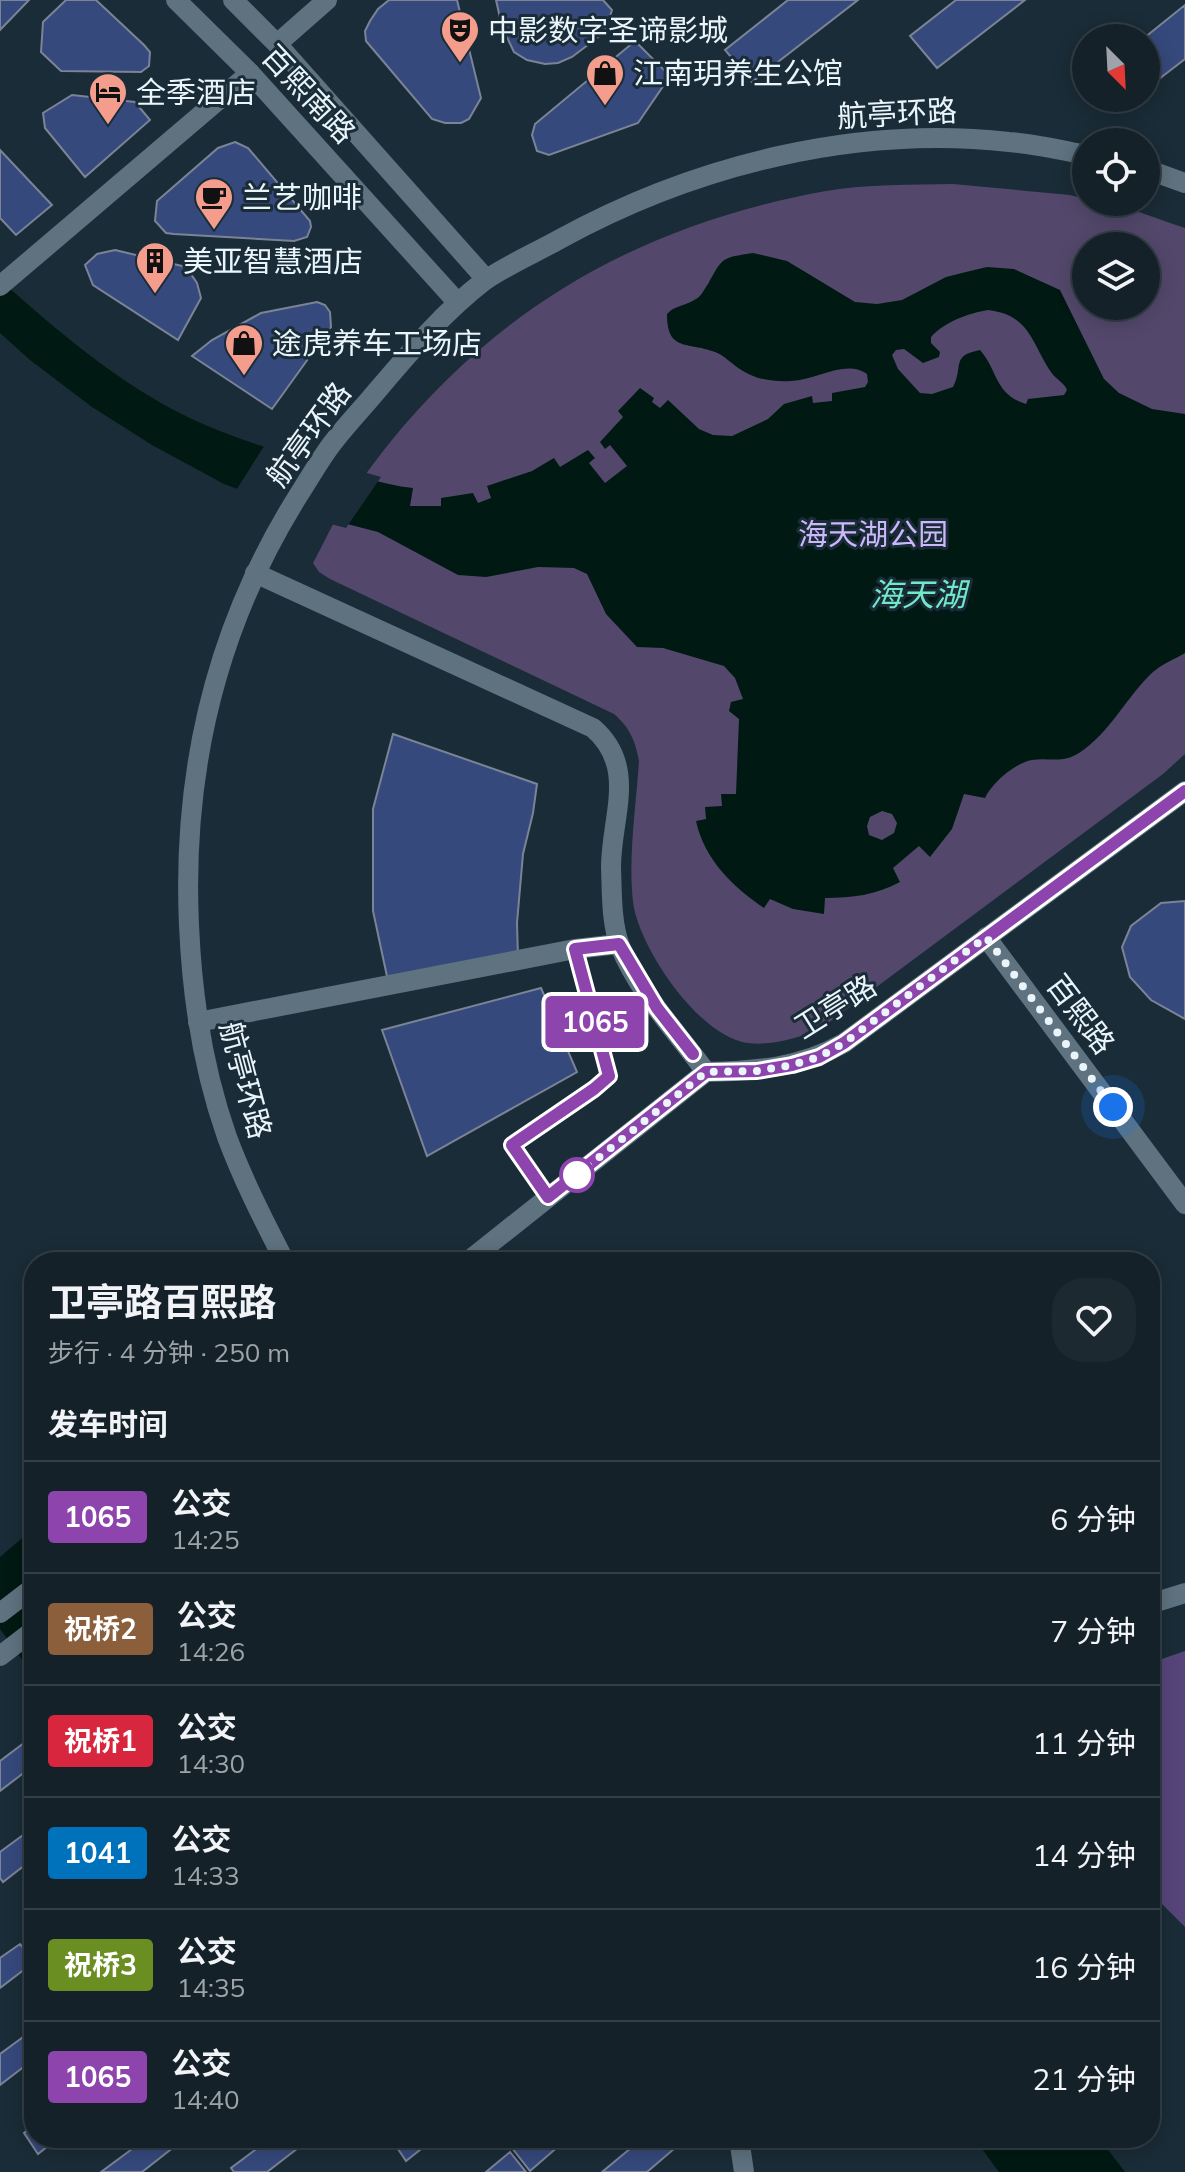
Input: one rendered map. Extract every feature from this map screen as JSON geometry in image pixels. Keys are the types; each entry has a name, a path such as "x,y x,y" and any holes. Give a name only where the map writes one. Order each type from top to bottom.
{"street":[{"name":"百熙南路","path":"176,0 250,73 458,303"},
{"name":"百熙南路","path":"233,0 277,44 486,279"},
{"path":"277,44 327,0"},
{"path":"5,282 250,73"},
{"name":"航亭环路","path":"280,1252 226,1135 198,1022 191,965 188,838 196,763 211,694 231,631 255,573 283,520 329,447 412,350 486,279 587,225 673,188 748,163 819,148 890,140 955,138 1011,142 1072,153"},
{"path":"1160,174 1185,183"},
{"path":"255,573 593,728 613,752 619,784 611,863 619,944 657,1008 706,1072 480,1252"},
{"name":"卫亭路","path":"706,1072 757,1071 792,1065 819,1057 844,1043 1185,791"},
{"name":"百熙路","path":"986,937 1185,1204"},
{"path":"198,1022 575,949 619,944"},
{"path":"1160,1601 1185,1593"},
{"path":"0,1613 24,1595"},
{"path":"7,1651 24,1638"},
{"path":"740,2148 744,2172"}],"green space":[{"name":"海天湖公园","path":"953,184 1070,195 1072,216 1148,216 1185,228 1185,754 1163,774 820,1029 776,1042 748,1043 729,1037 692,1008 659,965 638,921 633,902 631,867 639,761 631,735 620,719 330,579 319,572 313,563 345,504 390,442 440,386 494,338 551,296 613,260 680,231 751,208 826,191 873,186"}],"shaded area":[{"path":"1185,1651 1185,1927 1160,1902 1160,1660"}],"water":[{"name":"海天湖","path":"753,253 787,261 855,302 877,304 902,300 946,277 987,267 1014,269 1060,290 1072,320 1075,320 1104,379 1119,393 1152,409 1185,414 1185,653 1153,672 1100,735 1079,753 1067,758 1032,760 1018,765 998,780 985,798 964,794 952,829 930,857 919,846 893,868 900,882 864,895 825,898 824,914 793,909 770,899 764,908 721,871 700,835 696,821 706,819 705,807 722,806 721,794 736,794 739,719 729,711 731,702 743,699 735,678 724,666 663,648 637,647 606,614 587,574 574,568 538,567 486,577 458,575 378,532 301,512 224,484 152,445 92,407 0,333 0,280 115,374 192,419 270,449 377,481 413,488 410,506 441,506 441,498 473,493 478,503 491,498 487,486 532,471 554,458 560,467 588,450 595,458 589,463 605,483 627,466 610,445 605,449 600,442 623,417 618,411 640,388 654,398 652,402 660,408 668,400 699,429 713,435 732,436 768,419 784,404 812,396 813,403 832,401 832,393 865,387 867,374 850,369 801,380 772,381 748,374 716,352 674,340 667,314 700,296 717,268 729,258","holes":["988,310 1013,318 1028,332 1051,372 1066,387 1064,395 1028,399 1026,404 1016,400 1002,388 980,350 961,359 953,387 932,394 920,393 898,369 892,355 896,350 904,349 923,363 939,357 940,352 931,343 931,337 943,327 973,313","882,811 892,814 897,823 894,833 882,840 869,835 867,826 870,817"]},
{"path":"24,1537 24,1662 0,1629 0,1557"},
{"path":"981,2148 1107,2148 1125,2172 999,2172"}],"pier":[{"path":"266,443 381,477 346,528 300,516 235,492"}],"building":[{"path":"0,0 29,0 0,30"},
{"path":"66,0 96,0 150,52 149,66 141,72 61,71 41,52 43,22"},
{"path":"389,0 457,0 481,98 469,119 461,123 445,123 432,119 366,41 365,31 370,21"},
{"path":"496,0 603,0 612,10 605,32 572,57 545,64 527,60 514,52 502,27"},
{"path":"788,0 858,0 752,82 725,50"},
{"path":"956,0 1025,0 937,68 910,36"},
{"path":"1185,5 1185,59 1160,78 1160,25"},
{"path":"635,41 670,76 638,123 549,155 537,151 532,135 535,124"},
{"path":"72,95 135,102 150,120 85,177 45,128 43,113"},
{"path":"235,142 248,148 310,221 307,237 294,241 174,234 166,233 155,221 157,201 218,148"},
{"path":"0,150 52,205 16,235 0,218"},
{"name":"美亚智慧酒店","path":"115,250 186,267 197,283 201,298 178,340 93,285 85,265 97,254"},
{"path":"317,302 325,305 330,312 331,327 272,409 192,356 212,340 261,313"},
{"path":"393,734 537,784 523,854 517,923 518,957 388,981 373,911 373,809"},
{"path":"1185,901 1185,1019 1151,1000 1130,977 1122,947 1131,926 1161,903"},
{"path":"541,988 577,1072 427,1156 382,1030"},
{"path":"24,1743 24,1773 0,1791 0,1761"},
{"path":"24,1834 24,1866 3,1882 0,1878 0,1852"},
{"path":"20,1944 24,1949 24,1970 0,1988 0,1958"},
{"path":"24,2036 24,2067 0,2085 0,2054"},
{"path":"133,2148 173,2148 142,2172 101,2172"},
{"path":"258,2148 298,2148 267,2172 234,2172 231,2168"},
{"path":"397,2148 422,2148 406,2161"},
{"path":"512,2148 556,2148 530,2171"},
{"path":"631,2148 675,2148 647,2172 602,2172"},
{"path":"510,2152 526,2172 486,2172"}],"bus line":[{"name":"1065","path":"693,1054 657,1008 619,944 575,949 609,1076 512,1145 548,1197 706,1072 757,1071 792,1065 819,1057 844,1043 1185,791"}],"place":[{"name":"中影数字圣谛影城","path":"460,64"},
{"name":"江南玥养生公馆","path":"605,107"},
{"name":"全季酒店","path":"108,126"},
{"name":"兰艺咖啡","path":"214,231"},
{"name":"美亚智慧酒店","path":"155,295"},
{"name":"途虎养车工场店","path":"244,377"}],"route":[{"path":"577,1175 706,1072 757,1071 819,1057 844,1043 986,937 1113,1107"}]}
